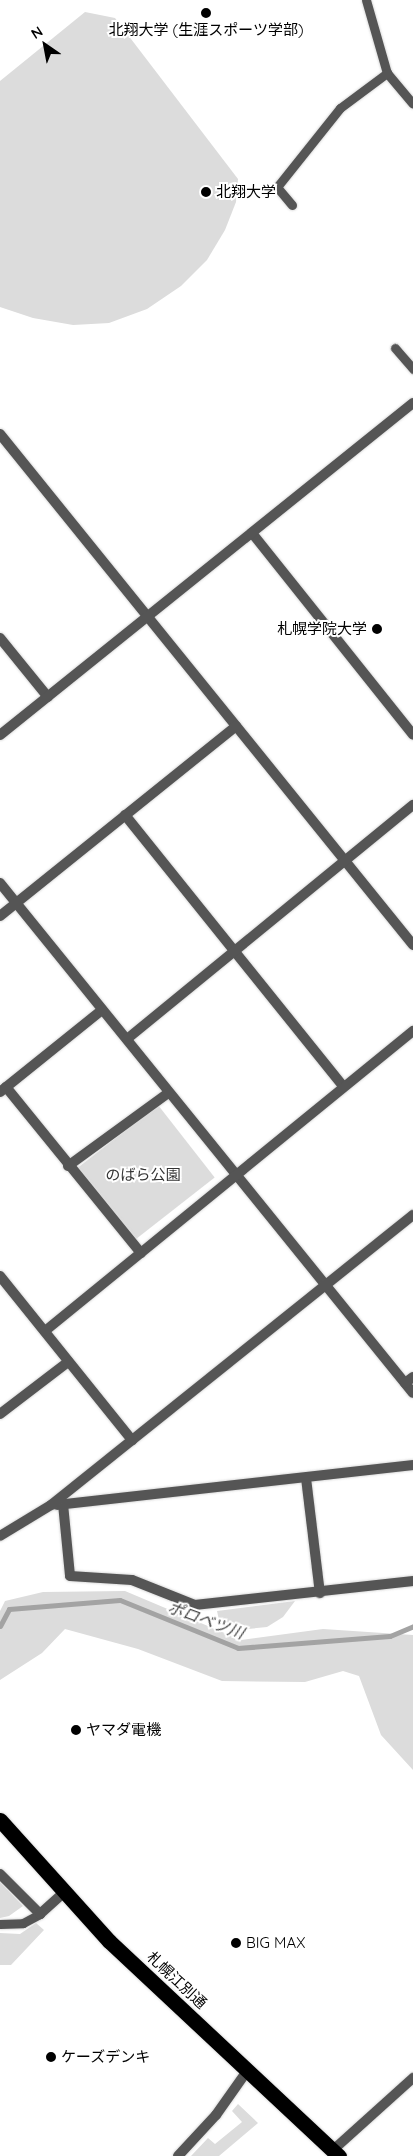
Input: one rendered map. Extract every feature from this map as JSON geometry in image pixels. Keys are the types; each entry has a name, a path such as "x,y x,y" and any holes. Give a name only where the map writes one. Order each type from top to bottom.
{"highway":[{"name":"札幌江別通","path":"0,1820 63,1893 247,2071 336,2153"}],"street":[{"path":"0,735 413,403"},
{"path":"0,434 413,946"},
{"path":"252,532 413,735"},
{"path":"0,638 48,696"},
{"path":"0,916 236,726"},
{"path":"127,1040 413,806"},
{"path":"125,815 343,1086"},
{"path":"0,883 326,1286 409,1380 413,1393"},
{"path":"102,1010 3,1089 141,1253"},
{"path":"44,1331 413,1031"},
{"path":"68,1166 168,1092"},
{"path":"0,1536 51,1505 413,1215"},
{"path":"0,1276 132,1440"},
{"path":"0,1414 68,1362"},
{"path":"51,1505 413,1465"},
{"path":"306,1478 320,1593"},
{"path":"63,1504 70,1576 132,1580 195,1605 320,1593 413,1581"},
{"path":"0,1874 40,1914 63,1893"},
{"path":"178,2156 216,2115 247,2071"},
{"path":"336,2153 413,2078"}],"lane":[{"path":"366,0 387,73 413,104"},
{"path":"292,205 277,187 340,108 387,73"},
{"path":"395,348 413,369"},
{"path":"0,1924 23,1922 40,1914"}],"green space":[{"path":"85,12 115,18 238,179 236,202 225,230 207,260 181,286 147,309 109,323 73,325 33,318 0,307 0,81"},
{"name":"のばら公園","path":"158,1105 215,1177 133,1241 77,1168"},
{"path":"125,1591 241,1640 323,1629 413,1635 413,1770 381,1735 359,1676 343,1671 305,1682 222,1681 138,1649 65,1629 42,1653 0,1680 0,1611 5,1601 43,1592"},
{"path":"295,1601 283,1617 267,1627 248,1629 219,1620 217,1611"},
{"path":"0,1882 23,1906 9,1916 0,1918"},
{"path":"36,1923 44,1930 11,1965 0,1965 0,1933 20,1934"},
{"path":"238,2104 258,2123 219,2156 191,2156 208,2138 215,2144 242,2122 232,2111"}],"waterway":[{"name":"ポロベツ川","path":"0,1626 9,1609 120,1600 238,1648 390,1636 413,1626"}],"place":[{"name":"北翔大学 (生涯スポーツ学部)","path":"206,13"},
{"name":"北翔大学","path":"206,192"},
{"name":"札幌学院大学","path":"377,629"},
{"name":"ヤマダ電機","path":"76,1730"},
{"name":"BIG MAX","path":"236,1943"},
{"name":"ケーズデンキ","path":"51,2057"}]}
